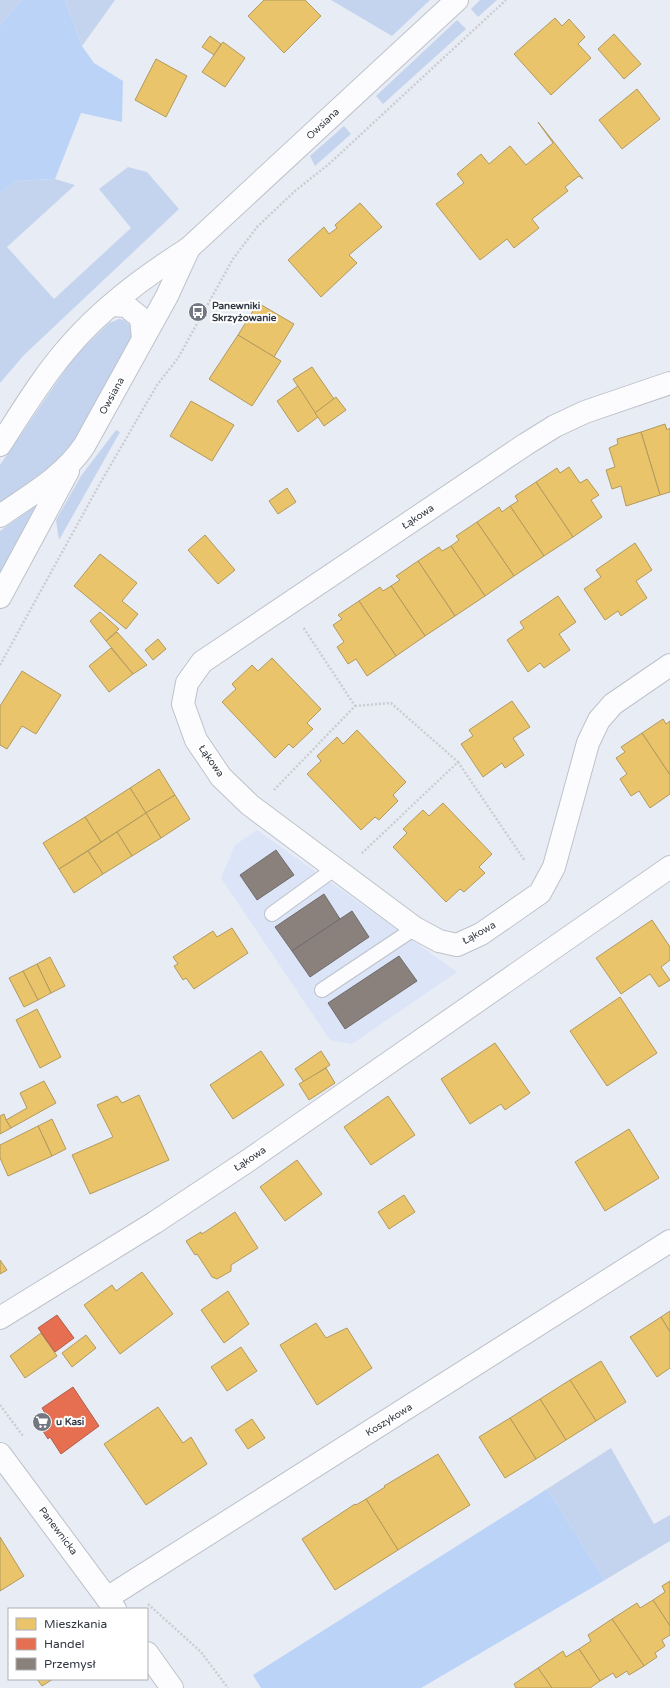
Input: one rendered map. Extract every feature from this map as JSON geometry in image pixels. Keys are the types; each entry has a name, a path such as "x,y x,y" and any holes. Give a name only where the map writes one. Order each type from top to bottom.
{"street":[{"name":"Owsiana","path":"0,445 66,350 112,305 141,280 189,248 457,0"},
{"name":"Owsiana","path":"0,516 50,482 76,458 167,296 189,248"},
{"path":"112,305 126,306 141,318 143,339"},
{"name":"Łąkowa","path":"670,383 585,412 555,426 526,444 202,662 187,683 183,704 196,740 221,777 250,805 415,928 439,941 457,945 481,934 540,893 554,867 588,744 599,720 613,704 670,666"},
{"path":"0,597 76,458"},
{"name":"Łąkowa","path":"0,1318 154,1223 249,1160 670,867"},
{"name":"Koszykowa","path":"111,1603 132,1583 670,1241"},
{"name":"Panewnicka","path":"0,1454 111,1603"},
{"path":"148,1654 172,1688"}],"lane":[{"path":"272,914 334,869"},
{"path":"322,990 415,928"}],"path":[{"path":"0,665 98,487 157,385 178,358 233,259 257,227 296,191 329,164 506,0"},
{"path":"301,624 355,706"},
{"path":"270,794 355,706 391,703 458,762 527,864"},
{"path":"359,855 458,762"},
{"path":"0,1405 24,1436"},
{"path":"132,1583 151,1608 201,1652 228,1688"}],"shaded area":[{"path":"0,0 22,0 0,25"},
{"path":"22,0 65,0 82,46 94,63 123,81 122,122 81,113 55,179 15,181 0,193 0,25"},
{"path":"65,0 115,0 82,46"},
{"path":"331,0 430,0 392,36"},
{"path":"480,0 497,0 478,17 471,9"},
{"path":"457,20 466,29 383,104 376,96"},
{"path":"344,126 351,134 315,166 310,156"},
{"path":"128,167 147,172 179,209 24,355 0,383 0,193 15,181 55,179 75,185 7,247 54,299 131,228 99,189"},
{"path":"119,319 124,320 132,327 132,337 69,449 58,461 0,503 0,465 74,357 109,323"},
{"path":"116,430 120,432 59,540 56,520 81,476"},
{"path":"37,505 38,507 0,577 0,531"},
{"path":"257,830 457,972 352,1044 330,1040 221,878 235,845"},
{"path":"611,1448 654,1524 670,1515 670,1541 605,1580 547,1489"},
{"path":"547,1489 605,1580 421,1688 261,1688 253,1675"}],"building: Mieszkania":[{"path":"264,0 305,0 321,16 284,53 248,16"},
{"path":"555,18 562,26 569,19 585,37 578,44 591,58 551,95 514,54"},
{"path":"614,34 641,64 624,79 598,49"},
{"path":"210,36 221,44 214,55 202,47"},
{"path":"223,42 245,58 225,87 202,72"},
{"path":"156,59 187,76 166,117 135,100"},
{"path":"637,89 660,119 622,149 599,120"},
{"path":"538,122 583,179 579,176 565,187 568,191 532,219 539,228 514,248 507,239 480,260 436,204 464,183 457,174 481,154 489,164 510,146 526,165 553,143"},
{"path":"360,203 382,227 349,255 357,263 321,297 288,260 324,227 329,234 337,228 335,225"},
{"path":"258,303 294,324 274,357 238,335"},
{"path":"238,335 281,361 252,406 209,379"},
{"path":"312,367 334,399 315,413 293,379"},
{"path":"298,386 318,417 298,432 277,401"},
{"path":"336,397 346,410 324,426 315,413"},
{"path":"191,401 234,425 212,461 170,436"},
{"path":"665,424 667,430 670,428 670,492 660,495 641,432"},
{"path":"641,432 660,495 626,506 621,486 612,489 606,470 615,467 609,448 618,444 617,439"},
{"path":"569,467 580,483 587,479 599,495 591,500 602,517 573,537 536,482 557,468 560,473"},
{"path":"536,482 573,537 544,556 510,506 518,501 515,496"},
{"path":"287,488 296,502 278,514 269,501"},
{"path":"510,506 544,556 514,576 477,522 499,507 502,512"},
{"path":"477,522 514,576 485,596 451,546 459,540 456,536"},
{"path":"205,535 235,570 218,584 188,550"},
{"path":"635,543 652,570 636,581 647,598 621,616 618,611 605,620 584,589 601,577 596,570"},
{"path":"451,546 485,596 455,616 418,561 439,547 442,551"},
{"path":"100,554 137,583 122,601 138,614 126,629 74,586"},
{"path":"418,561 455,616 425,636 391,586 400,580 396,576"},
{"path":"391,586 425,636 396,656 359,601 380,587 383,591"},
{"path":"558,596 576,622 559,634 570,650 544,668 540,663 528,672 507,640 524,628 520,622"},
{"path":"359,601 396,656 367,676 356,659 348,664 337,647 344,642 333,625 342,619 338,615"},
{"path":"100,612 119,629 106,641 90,621"},
{"path":"117,632 147,665 133,674 106,641"},
{"path":"158,639 166,649 153,660 145,650"},
{"path":"111,648 133,674 109,692 89,666"},
{"path":"272,658 321,709 307,723 313,729 293,748 289,744 275,758 222,702 236,689 232,684 252,665 258,671"},
{"path":"22,671 61,695 36,734 22,726 7,749 0,745 0,706"},
{"path":"512,701 530,727 513,738 524,755 505,768 502,763 483,777 461,744 473,736 469,730"},
{"path":"663,719 666,724 670,721 670,775 642,733"},
{"path":"357,730 406,782 393,795 398,801 379,820 375,817 361,830 307,774 321,761 317,756 337,737 343,744"},
{"path":"642,733 670,775 670,794 650,808 639,791 631,796 620,779 627,774 616,758 625,752 621,747"},
{"path":"159,769 175,795 146,813 130,788"},
{"path":"130,788 146,813 101,842 85,817"},
{"path":"175,795 190,819 161,838 146,813"},
{"path":"443,803 492,854 479,867 485,873 464,892 460,889 446,902 393,847 407,833 403,829 423,810 429,816"},
{"path":"146,813 161,838 132,856 117,832"},
{"path":"85,817 101,842 59,869 43,843"},
{"path":"117,832 132,856 103,874 88,851"},
{"path":"88,851 103,874 74,893 59,869"},
{"path":"652,920 670,947 670,960 661,967 670,980 659,987 650,974 621,994 596,958"},
{"path":"232,928 248,953 194,989 186,978 183,980 174,966 178,964 173,957 213,931 217,937"},
{"path":"50,957 65,986 51,993 37,964"},
{"path":"37,964 51,993 38,1000 23,971"},
{"path":"23,971 38,1000 24,1007 9,978"},
{"path":"620,997 657,1053 607,1086 570,1031"},
{"path":"37,1009 61,1057 40,1068 16,1020"},
{"path":"495,1043 530,1093 505,1110 501,1104 470,1124 441,1079"},
{"path":"261,1051 284,1085 233,1119 210,1085"},
{"path":"321,1051 330,1065 304,1082 295,1069"},
{"path":"326,1068 335,1083 309,1100 299,1084"},
{"path":"44,1081 56,1103 11,1128 6,1120 27,1108 20,1093"},
{"path":"139,1095 169,1160 90,1194 72,1155 113,1137 97,1105 117,1096 122,1103"},
{"path":"388,1096 415,1135 371,1165 344,1127"},
{"path":"4,1114 11,1128 0,1134 0,1116"},
{"path":"52,1119 66,1149 52,1156 38,1126"},
{"path":"38,1126 52,1156 8,1176 0,1158 0,1145"},
{"path":"629,1129 659,1178 605,1211 575,1162"},
{"path":"297,1160 322,1194 285,1221 260,1187"},
{"path":"404,1195 415,1212 389,1229 378,1212"},
{"path":"235,1212 258,1248 231,1265 231,1271 217,1279 212,1277 197,1254 195,1255 186,1241 201,1232 202,1234"},
{"path":"0,1260 7,1270 0,1274"},
{"path":"142,1272 173,1314 120,1354 84,1305 112,1285 116,1291"},
{"path":"228,1291 249,1324 224,1343 201,1310"},
{"path":"670,1311 670,1332 661,1317"},
{"path":"661,1317 670,1332 670,1368 657,1377 630,1337"},
{"path":"316,1323 326,1338 347,1328 372,1368 317,1405 280,1345"},
{"path":"41,1333 57,1356 25,1378 10,1356"},
{"path":"86,1335 96,1348 72,1367 62,1353"},
{"path":"241,1347 257,1371 227,1391 211,1367"},
{"path":"601,1361 626,1402 596,1421 570,1380"},
{"path":"570,1380 596,1421 566,1440 540,1399"},
{"path":"540,1399 566,1440 536,1459 510,1418"},
{"path":"158,1407 183,1443 191,1437 207,1464 146,1505 104,1444"},
{"path":"510,1418 536,1459 505,1478 479,1437"},
{"path":"252,1419 265,1438 248,1449 235,1430"},
{"path":"438,1454 470,1505 398,1550 366,1499 385,1487 384,1486"},
{"path":"366,1499 398,1550 335,1590 302,1539 355,1504 356,1505"},
{"path":"0,1537 24,1576 0,1591"},
{"path":"670,1581 670,1626 653,1600 665,1592 662,1586"},
{"path":"653,1600 670,1626 670,1635 662,1640 665,1646 655,1653 657,1657 644,1666 612,1619 637,1603 640,1608"},
{"path":"612,1619 644,1666 629,1675 627,1671 616,1678 613,1673 600,1681 579,1649 591,1641 588,1635"},
{"path":"579,1649 600,1681 590,1688 552,1688 538,1668 563,1651 566,1657"},
{"path":"538,1668 552,1688 516,1688 514,1684"},
{"path":"38,1680 51,1680 42,1686"}],"building: Handel":[{"path":"57,1315 74,1338 55,1352 38,1328"},
{"path":"73,1387 99,1426 61,1454 50,1437 48,1439 36,1420 45,1413 42,1408"}],"building: Przemysł":[{"path":"276,850 294,875 257,900 240,875"},
{"path":"324,894 340,919 292,951 275,927"},
{"path":"352,911 369,937 310,977 292,951"},
{"path":"399,956 417,981 345,1029 328,1003"}],"place":[{"name":"Panewniki Skrzyżowanie","path":"198,312"},
{"name":"u Kasi","path":"42,1422"}]}
